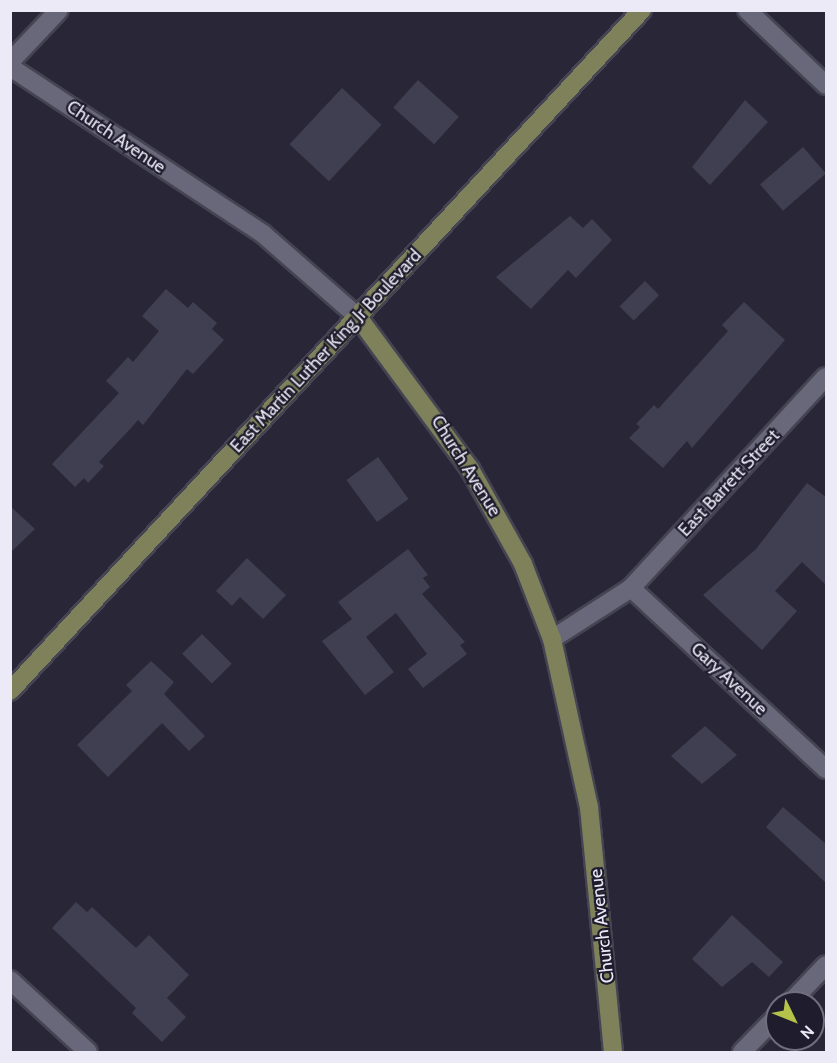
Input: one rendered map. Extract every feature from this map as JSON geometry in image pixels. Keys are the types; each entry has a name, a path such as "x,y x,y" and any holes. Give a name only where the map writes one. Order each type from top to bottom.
{"main road":[{"name":"East Martin Luther King Jr Boulevard","path":"10,692 642,10"},
{"name":"Church Avenue","path":"358,317 470,469 523,564 552,639 589,807 613,1053"}],"street":[{"path":"10,64 59,10"},
{"path":"747,10 826,85"},
{"name":"Church Avenue","path":"10,64 263,234 358,317"},
{"name":"East Barrett Street","path":"552,639 631,588 826,377"},
{"name":"Gary Avenue","path":"631,588 826,770"},
{"path":"801,991 826,965"},
{"path":"10,980 88,1053"},
{"path":"742,1053 765,1029"}],"building":[{"path":"418,80 459,117 434,144 393,107"},
{"path":"342,88 381,125 329,181 289,144"},
{"path":"745,100 768,122 710,185 692,167"},
{"path":"803,147 826,173 783,211 760,184"},
{"path":"570,216 583,228 592,219 612,240 576,278 568,270 531,309 496,277"},
{"path":"645,281 659,295 634,321 620,306"},
{"path":"166,289 188,308 193,302 217,323 212,329 224,340 193,374 187,369 143,425 138,420 99,462 104,466 88,483 84,478 75,487 52,464 119,393 106,381 128,357 133,362 159,331 142,316"},
{"path":"744,302 785,340 692,448 687,441 663,468 629,438 640,427 636,424 654,405 658,409 728,331 722,325"},
{"path":"378,457 409,499 377,522 346,480"},
{"path":"807,483 826,497 826,585 802,562 775,591 797,611 762,650 703,595 756,549"},
{"path":"10,506 35,529 10,553"},
{"path":"408,549 428,575 423,578 430,587 422,594 465,642 460,645 467,654 423,688 408,669 427,654 396,613 366,637 394,672 365,695 322,641 352,619 338,602"},
{"path":"247,558 286,595 263,619 240,597 232,606 216,591"},
{"path":"202,634 232,664 212,683 182,654"},
{"path":"151,661 174,682 164,694 205,736 189,751 162,723 108,777 77,745 132,691 126,685"},
{"path":"705,726 737,755 702,784 671,756"},
{"path":"783,807 826,844 826,883 766,827"},
{"path":"76,902 87,912 92,907 136,948 149,935 189,975 167,998 186,1017 162,1042 132,1013 136,1008 52,928"},
{"path":"732,915 783,962 769,977 752,962 722,987 692,959"}]}
